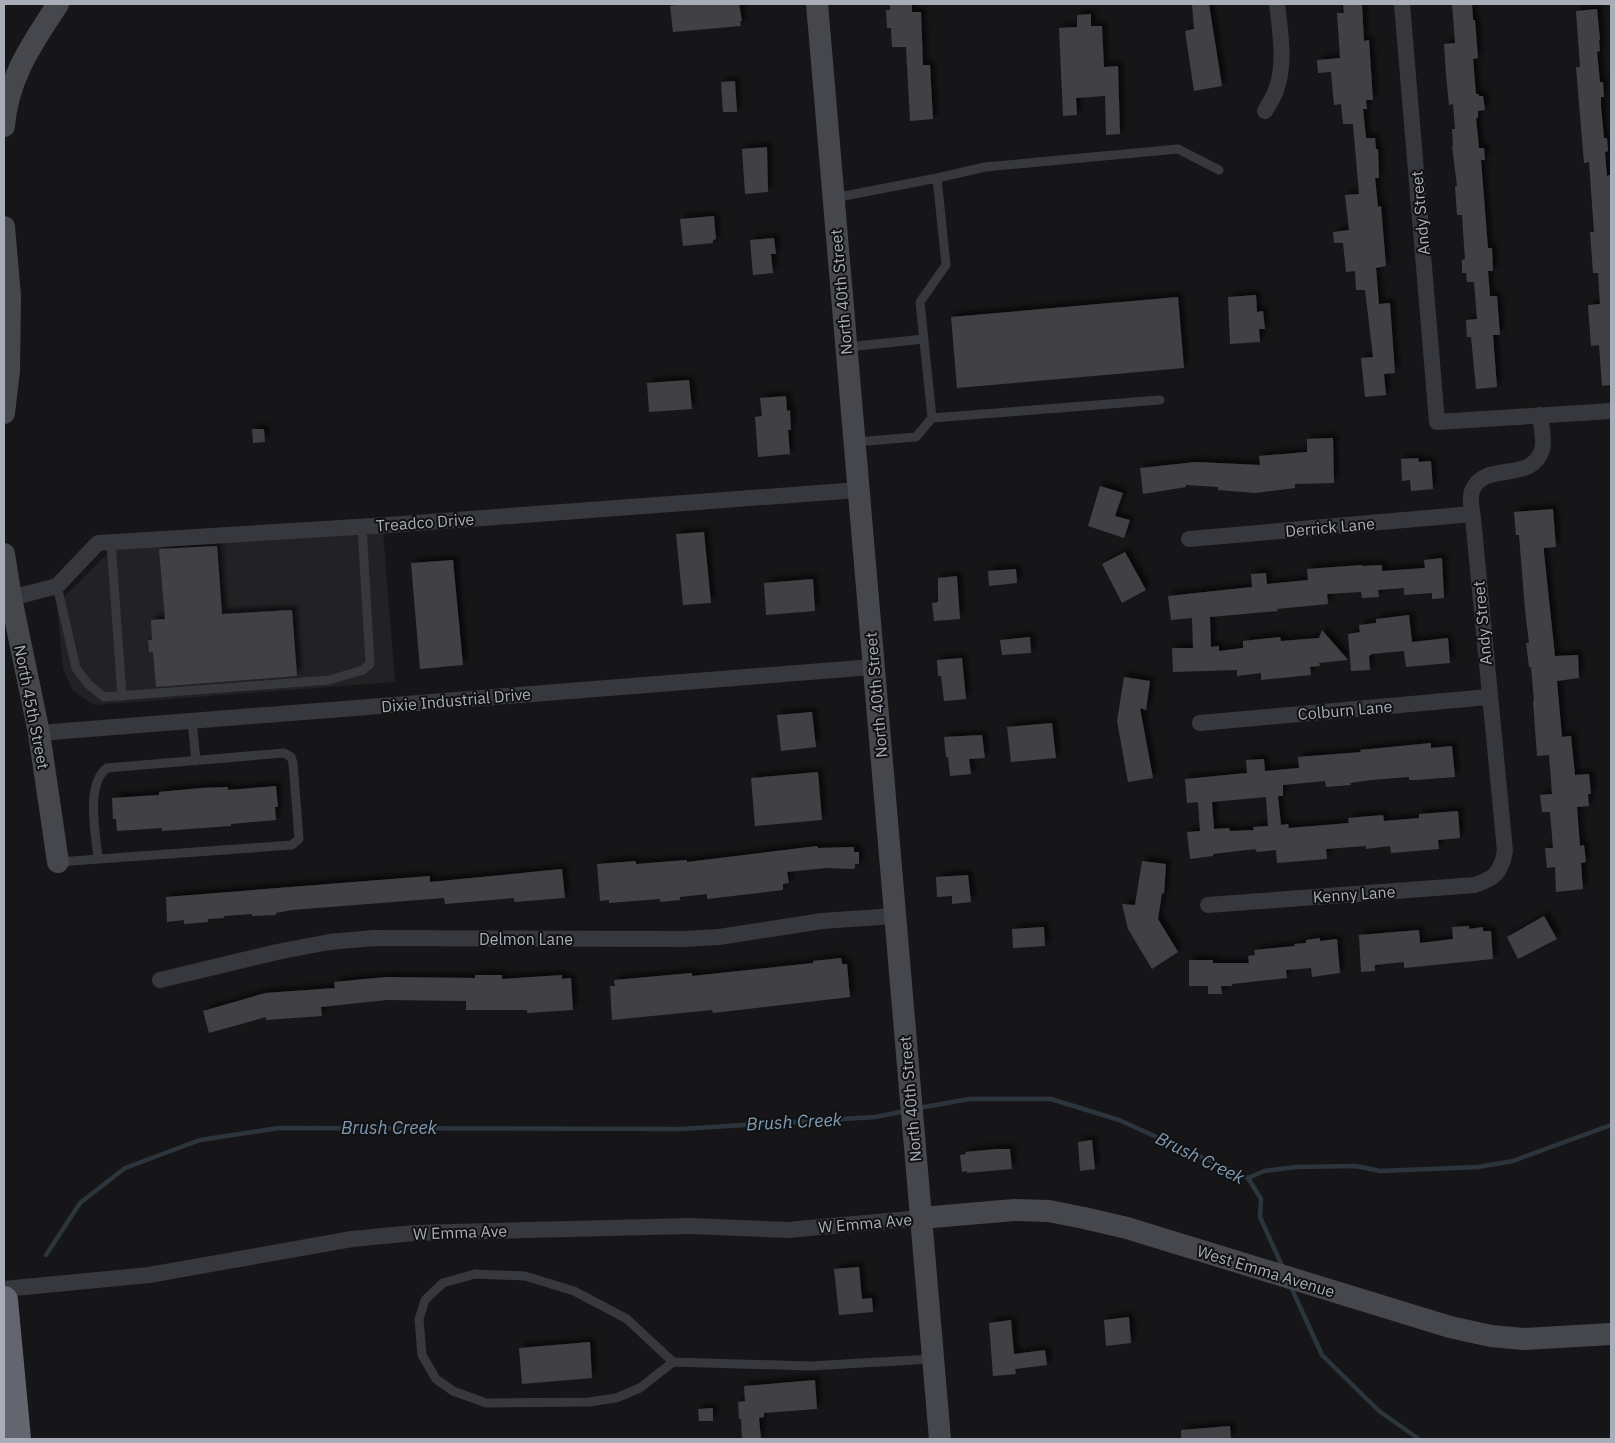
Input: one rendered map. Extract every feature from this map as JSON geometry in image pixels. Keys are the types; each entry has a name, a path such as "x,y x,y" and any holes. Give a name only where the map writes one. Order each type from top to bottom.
{"highway":[{"path":"4,1300 17,1439"},
{"path":"9,1360 36,1439"}],"street":[{"path":"4,126 6,105 24,57 58,4"},
{"name":"North 40th Street","path":"817,4 940,1439"},
{"path":"1265,111 1276,90 1280,69 1277,4"},
{"name":"Andy Street","path":"1402,4 1437,422 1540,415 1542,449 1537,459 1529,467 1518,471 1488,475 1478,483 1472,492 1472,514 1505,852 1498,874"},
{"path":"4,227 10,296 9,372 4,413"},
{"path":"1540,415 1611,411"},
{"name":"Treadco Drive","path":"57,586 98,543 362,527 858,490"},
{"name":"Derrick Lane","path":"1189,540 1472,514"},
{"name":"North 45th Street","path":"4,554 11,598 39,733 58,862"},
{"path":"11,598 57,586"},
{"name":"Dixie Industrial Drive","path":"39,733 873,667"},
{"name":"Colburn Lane","path":"1200,723 1489,697"},
{"name":"Kenny Lane","path":"1208,905 1475,885 1498,874"},
{"name":"Delmon Lane","path":"160,980 277,952 329,942 374,938 685,940 719,937 822,921 894,916"},
{"name":"West Emma Avenue","path":"920,1218 1014,1210 1049,1211 1127,1228 1450,1327 1491,1336 1524,1339 1611,1334"},
{"name":"W Emma Ave","path":"4,1289 149,1275 352,1239 414,1233 690,1226 787,1230 920,1218"}],"lane":[{"path":"834,198 937,178 986,166 1178,149 1219,170"},
{"path":"932,418 920,302 946,265 937,178"},
{"path":"846,347 924,339"},
{"path":"855,442 916,436 932,418 1160,400"},
{"path":"57,586 76,668 88,684 104,697 329,680 363,670 370,664 362,527"},
{"path":"111,542 122,696"},
{"path":"192,720 196,761"},
{"path":"58,862 292,845 299,839 294,763 291,757 284,753 107,768 97,784 94,798 98,859"},
{"path":"673,1362 627,1319 574,1291 524,1276 475,1274 444,1283 425,1300 419,1319 422,1355 436,1379 453,1391 486,1403 589,1402 616,1398 640,1388 673,1362 810,1366 933,1359"}],"shaded area":[{"path":"383,531 395,682 94,705 73,691 63,669 57,604 111,550"}],"building":[{"path":"675,4 739,4 741,26 673,32 670,6"},
{"path":"890,4 912,4 912,12 921,12 923,65 930,65 933,119 910,121 906,47 892,47 891,28 887,28 886,10 890,10"},
{"path":"1192,4 1209,4 1222,86 1194,91 1185,31 1194,29"},
{"path":"1343,4 1362,4 1364,41 1369,40 1373,100 1366,100 1367,109 1363,109 1366,138 1375,138 1376,149 1378,149 1379,178 1375,178 1378,207 1381,206 1386,266 1376,268 1379,304 1390,303 1395,373 1384,374 1386,395 1365,397 1361,358 1373,357 1365,290 1356,290 1355,271 1346,272 1343,243 1334,243 1333,232 1349,230 1345,195 1359,194 1353,124 1343,124 1341,104 1334,105 1331,72 1318,73 1317,60 1340,58 1337,13 1344,13"},
{"path":"1452,4 1472,4 1473,20 1475,20 1478,58 1473,59 1476,94 1483,96 1485,110 1478,111 1478,118 1476,118 1479,148 1484,148 1485,160 1481,160 1488,248 1492,248 1493,271 1488,271 1490,296 1497,296 1500,335 1493,335 1497,387 1476,389 1471,337 1467,337 1466,320 1477,319 1474,282 1467,282 1466,273 1462,273 1462,260 1465,259 1462,215 1457,215 1455,186 1457,186 1452,146 1452,129 1455,129 1453,104 1449,105 1444,44 1455,43"},
{"path":"1597,9 1600,51 1597,52 1600,82 1603,82 1604,97 1601,97 1601,107 1604,138 1607,138 1608,151 1605,152 1607,176 1610,175 1611,192 1611,385 1602,386 1599,345 1591,346 1588,305 1600,304 1598,273 1593,273 1590,232 1594,232 1589,162 1584,163 1576,67 1580,67 1576,11"},
{"path":"1091,14 1091,26 1102,26 1104,67 1118,66 1120,134 1106,135 1105,96 1076,98 1077,115 1063,116 1059,28 1077,27 1077,15"},
{"path":"735,81 737,112 723,112 721,82"},
{"path":"767,147 768,192 745,194 742,149"},
{"path":"714,216 716,239 713,240 713,243 683,246 680,219"},
{"path":"774,238 776,254 771,254 773,273 753,275 750,240"},
{"path":"1256,295 1257,312 1263,311 1265,329 1259,329 1260,342 1230,344 1228,297"},
{"path":"1178,297 1184,368 957,388 951,317"},
{"path":"689,380 692,409 649,412 647,383"},
{"path":"786,396 787,411 790,410 791,430 788,430 790,454 758,457 755,417 762,416 760,398"},
{"path":"252,429 264,429 265,442 253,443"},
{"path":"1333,438 1334,483 1295,484 1295,488 1255,493 1218,490 1218,487 1186,485 1186,487 1143,494 1140,468 1196,462 1260,465 1259,456 1307,452 1307,439"},
{"path":"1418,458 1419,462 1431,461 1433,489 1411,491 1410,480 1402,481 1401,459"},
{"path":"1100,486 1123,493 1115,516 1130,520 1124,538 1088,526"},
{"path":"1553,509 1556,547 1544,548 1544,553 1555,656 1578,655 1579,678 1557,681 1562,737 1571,736 1575,775 1589,774 1591,794 1588,794 1589,806 1577,807 1580,846 1584,845 1586,862 1581,863 1583,889 1556,892 1555,867 1547,868 1545,848 1553,848 1550,812 1542,812 1540,795 1552,794 1549,755 1537,756 1531,667 1529,667 1526,643 1529,643 1519,535 1516,535 1514,512"},
{"path":"704,532 711,603 683,605 676,534"},
{"path":"217,546 222,614 292,610 297,676 156,687 153,652 149,652 148,640 152,640 151,620 165,619 159,549"},
{"path":"1125,552 1146,590 1122,603 1102,564"},
{"path":"1442,558 1444,598 1432,599 1432,593 1404,595 1404,588 1378,590 1379,597 1362,598 1361,592 1327,594 1328,604 1210,617 1211,647 1219,646 1219,651 1243,648 1243,641 1280,637 1281,641 1319,638 1322,630 1348,660 1319,663 1320,666 1310,667 1311,675 1261,680 1261,673 1237,676 1237,670 1173,672 1172,648 1193,648 1192,618 1171,620 1168,596 1252,587 1251,574 1266,573 1267,584 1308,580 1307,569 1362,565 1382,565 1382,571 1425,568 1424,560"},
{"path":"453,560 463,665 420,669 411,563"},
{"path":"1016,569 1017,583 989,586 988,571"},
{"path":"957,576 960,619 934,621 932,603 938,602 938,578"},
{"path":"813,579 815,611 766,615 764,583"},
{"path":"1409,615 1412,642 1448,638 1450,663 1406,667 1404,651 1372,654 1369,656 1370,670 1351,671 1348,634 1360,632 1359,625 1376,623 1376,619"},
{"path":"1030,637 1031,653 1002,655 1000,640"},
{"path":"962,658 966,699 944,701 941,676 938,676 937,660"},
{"path":"1124,677 1150,681 1146,710 1140,708 1153,778 1128,782 1117,721"},
{"path":"812,712 816,747 781,751 777,715"},
{"path":"1052,723 1056,758 1011,762 1007,727"},
{"path":"982,735 985,758 969,759 971,774 950,776 944,737"},
{"path":"1431,743 1431,748 1452,746 1455,777 1409,780 1409,777 1371,780 1350,783 1351,785 1326,787 1325,781 1283,785 1283,796 1278,796 1281,825 1288,824 1289,828 1349,823 1348,818 1383,815 1384,821 1419,818 1419,814 1458,811 1460,838 1438,840 1439,849 1391,853 1390,846 1366,849 1366,846 1326,849 1327,859 1277,863 1276,850 1257,852 1255,849 1190,859 1187,832 1200,831 1198,802 1187,803 1185,779 1247,773 1246,760 1264,759 1265,771 1299,768 1298,757 1361,752 1360,750","holes":["1266,797 1268,826 1253,827 1254,830 1230,831 1229,828 1214,829 1212,802"]},
{"path":"818,772 822,820 755,826 751,778"},
{"path":"276,786 278,807 275,807 276,820 231,824 231,826 162,831 162,828 117,831 116,819 113,819 112,798 159,795 159,792 201,788 228,787 228,790"},
{"path":"817,846 818,848 854,847 854,852 859,852 859,864 855,864 853,869 826,868 787,872 789,883 783,884 783,890 707,899 707,894 680,897 680,900 660,902 660,899 609,903 609,900 600,901 597,864 636,861 636,864 687,860 687,862"},
{"path":"1142,861 1166,864 1164,894 1162,893 1158,919 1178,952 1152,969 1128,929 1122,904 1135,905"},
{"path":"562,869 565,898 514,902 514,898 445,904 444,898 292,910 276,913 276,915 224,916 224,918 208,919 208,922 184,924 184,920 167,922 166,897 430,876 430,882"},
{"path":"968,875 971,902 952,904 952,896 937,897 936,877"},
{"path":"1544,916 1557,939 1518,959 1507,937"},
{"path":"1469,926 1469,929 1483,927 1483,931 1491,931 1493,959 1404,968 1404,962 1375,965 1375,971 1361,972 1359,935 1419,930 1420,943 1453,939 1452,927"},
{"path":"1044,927 1045,946 1013,948 1012,929"},
{"path":"1320,938 1320,941 1337,939 1340,973 1312,977 1311,968 1286,970 1287,978 1221,986 1222,994 1208,994 1208,986 1189,986 1189,960 1213,960 1213,963 1249,963 1248,956 1255,955 1254,950 1295,946 1294,944 1306,943 1306,940"},
{"path":"841,958 842,964 847,964 850,997 713,1013 712,1010 612,1020 610,986 615,986 614,980 692,973 692,976 813,963 813,961"},
{"path":"475,975 502,975 502,979 562,975 562,979 571,978 573,1010 527,1013 527,1010 466,1010 466,1001 387,1000 321,1007 322,1016 266,1020 266,1017 209,1033 203,1011 265,993 335,988 334,982 386,977 475,978"},
{"path":"1092,1140 1095,1169 1080,1171 1078,1142"},
{"path":"1010,1149 1012,1169 962,1172 960,1155 966,1154 965,1152"},
{"path":"859,1267 862,1299 872,1298 873,1312 839,1315 834,1269"},
{"path":"1129,1317 1131,1343 1106,1346 1104,1320"},
{"path":"1011,1320 1014,1354 1045,1350 1047,1365 1015,1369 1016,1374 993,1376 989,1323"},
{"path":"590,1342 592,1378 522,1384 519,1348"},
{"path":"815,1380 817,1409 764,1413 764,1417 759,1418 761,1439 742,1439 738,1402 745,1401 744,1386"},
{"path":"713,1408 713,1421 699,1421 698,1409"},
{"path":"1230,1426 1231,1439 1181,1439 1181,1430"}],"waterway":[{"name":"Brush Creek","path":"919,1108 969,1099 1051,1099 1119,1120 1248,1178 1261,1199 1260,1217 1283,1268"},
{"name":"Brush Creek","path":"46,1255 80,1203 125,1168 200,1140 279,1128 681,1129 875,1117 906,1111"},
{"path":"1248,1178 1264,1171 1296,1167 1356,1166 1380,1171 1478,1167 1513,1161 1611,1125"},
{"name":"Brush Creek","path":"1291,1287 1322,1355 1379,1411 1419,1439"}]}
